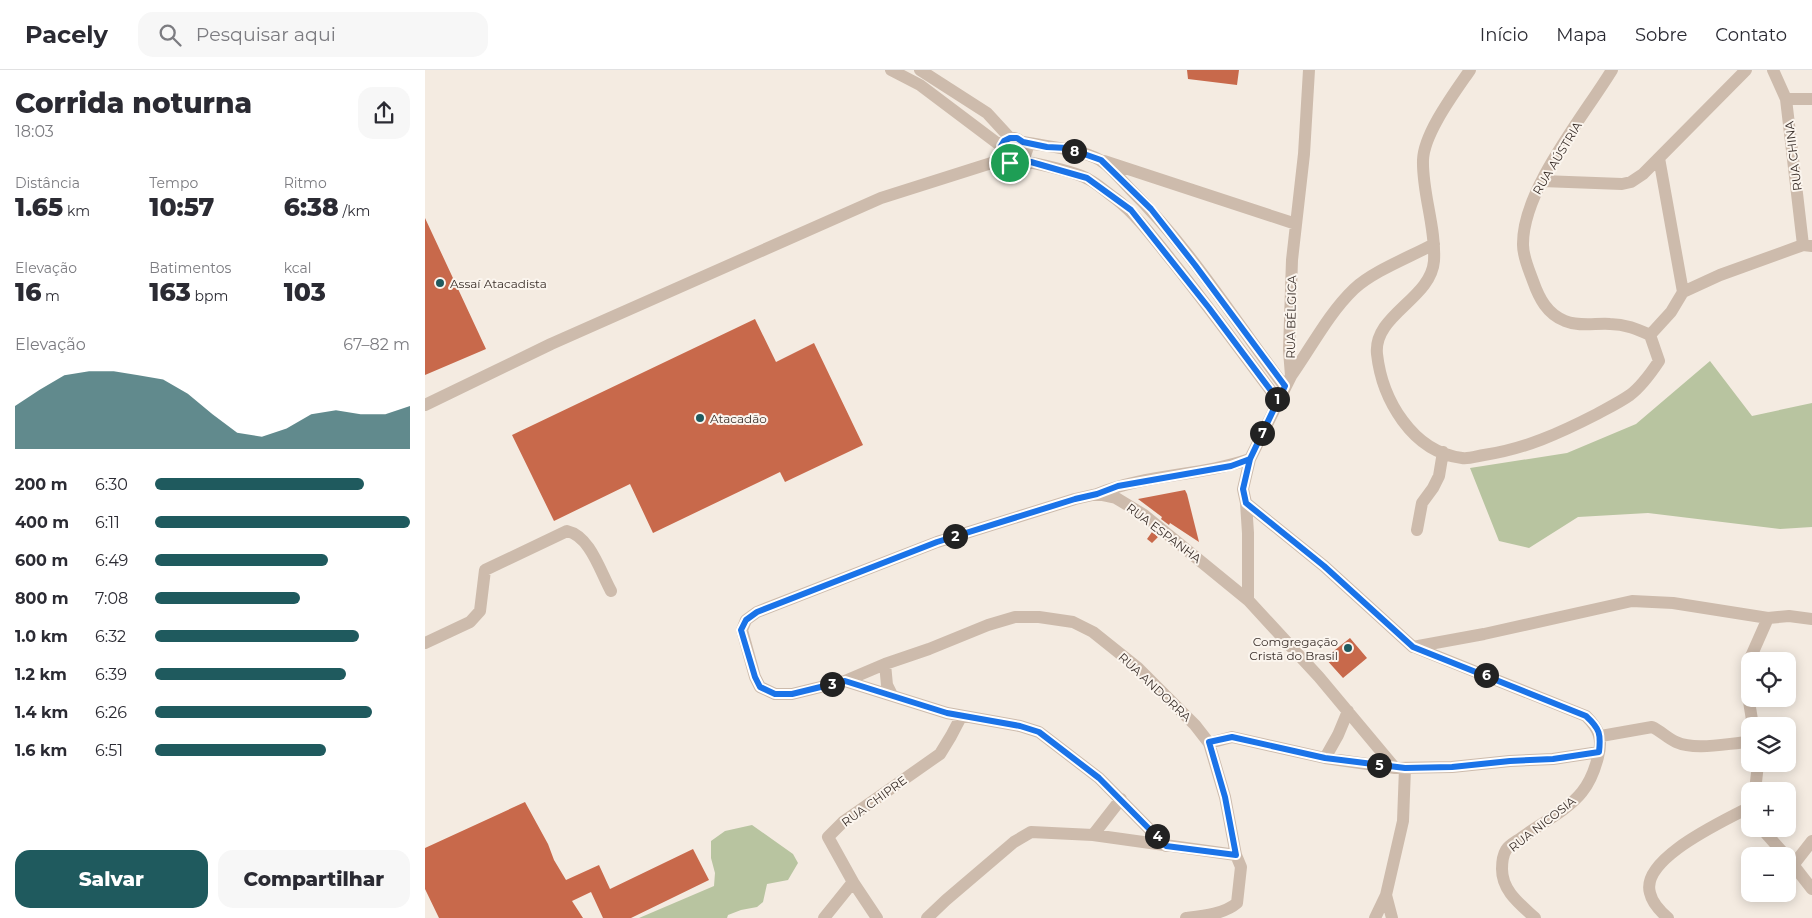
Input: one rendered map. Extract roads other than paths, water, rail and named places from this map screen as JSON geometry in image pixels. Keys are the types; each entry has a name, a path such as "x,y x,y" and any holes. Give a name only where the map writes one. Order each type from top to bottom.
{"street":[{"path":"891,70 920,86 1005,142"},
{"path":"920,70 987,114 1005,142"},
{"name":"RUA BÉLGICA","path":"1288,381 1292,260 1304,154 1309,70"},
{"path":"1470,70 1428,138 1423,159 1434,244 1433,271 1427,282 1384,328 1378,338 1377,352 1387,396 1412,432 1432,447 1463,458 1510,451 1572,426 1614,404 1630,395 1649,376 1659,361 1650,335 1671,312 1683,292 1719,275 1808,245"},
{"name":"RUA AÚSTRIA","path":"1612,70 1563,145 1536,192 1527,215 1523,245 1528,268 1546,310 1565,322 1632,326 1650,335"},
{"path":"1542,181 1622,184 1631,182 1643,174 1746,70"},
{"name":"RUA CHINA","path":"1773,70 1777,75 1786,99 1808,245"},
{"path":"1786,99 1812,99"},
{"path":"1005,142 1017,138 1023,142 1047,147 1067,148 1297,224"},
{"path":"1005,142 1001,153 1010,161 1031,162 1087,178 1131,210 1209,308 1278,400"},
{"path":"425,405 551,344 881,198 1024,158 1027,150 1023,142"},
{"path":"1659,158 1683,292"},
{"path":"1101,160 1151,209 1288,381"},
{"path":"1375,918 1386,895 1403,821 1400,768 1248,600 1249,549 1246,503 1243,489 1250,459 1278,400 1288,381 1324,327 1354,289 1434,244"},
{"path":"1417,530 1422,503 1439,476 1443,452"},
{"path":"1097,494 1118,486 1231,466 1250,459"},
{"name":"RUA ESPANHA","path":"751,663 741,630 746,620 757,612 937,542 1075,499 1097,494 1116,498 1145,515 1248,600"},
{"path":"1246,503 1324,566 1413,647 1586,716 1596,726 1601,736 1652,727 1660,730 1674,741 1691,746 1741,743"},
{"path":"425,643 470,622 480,611 485,570 567,531 576,533 586,542 611,591"},
{"path":"1413,647 1484,634 1633,601 1673,603 1768,618 1789,616 1812,619"},
{"name":"RUA ANDORRA","path":"751,663 760,687 775,694 792,694 845,681 988,624 1015,618 1039,616 1073,622 1093,632 1139,668 1195,725 1209,742"},
{"path":"1752,717 1747,689 1749,661 1768,618"},
{"path":"885,664 887,685 893,695"},
{"path":"845,681 961,717 1020,726 1039,732 1092,772 1166,846"},
{"path":"1325,758 1338,735 1348,711"},
{"name":"RUA CHIPRE","path":"877,918 853,882 828,837 843,822 939,754 961,717"},
{"name":"RUA NICOSIA","path":"1535,918 1510,894 1502,878 1502,864 1506,850 1540,824 1567,807 1582,792 1595,770 1601,736"},
{"path":"1186,918 1212,914 1237,903 1241,867 1236,855 1225,797 1209,742 1232,737 1325,758 1400,768 1452,767 1553,759 1599,752"},
{"path":"1093,835 1121,799"},
{"path":"1668,918 1661,912 1649,893 1650,879 1658,865 1687,841 1741,812"},
{"path":"927,918 1014,842 1031,832 1093,835 1236,855"},
{"path":"1769,837 1778,847"},
{"path":"1796,854 1812,841"},
{"path":"1796,868 1812,889"},
{"path":"824,918 853,882"},
{"path":"1386,895 1392,918"}],"place":[{"name":"Assaí Atacadista","path":"440,283"},
{"name":"Atacadão","path":"700,418"},
{"name":"Comgregação Cristã do Brasil","path":"1348,648"}]}
